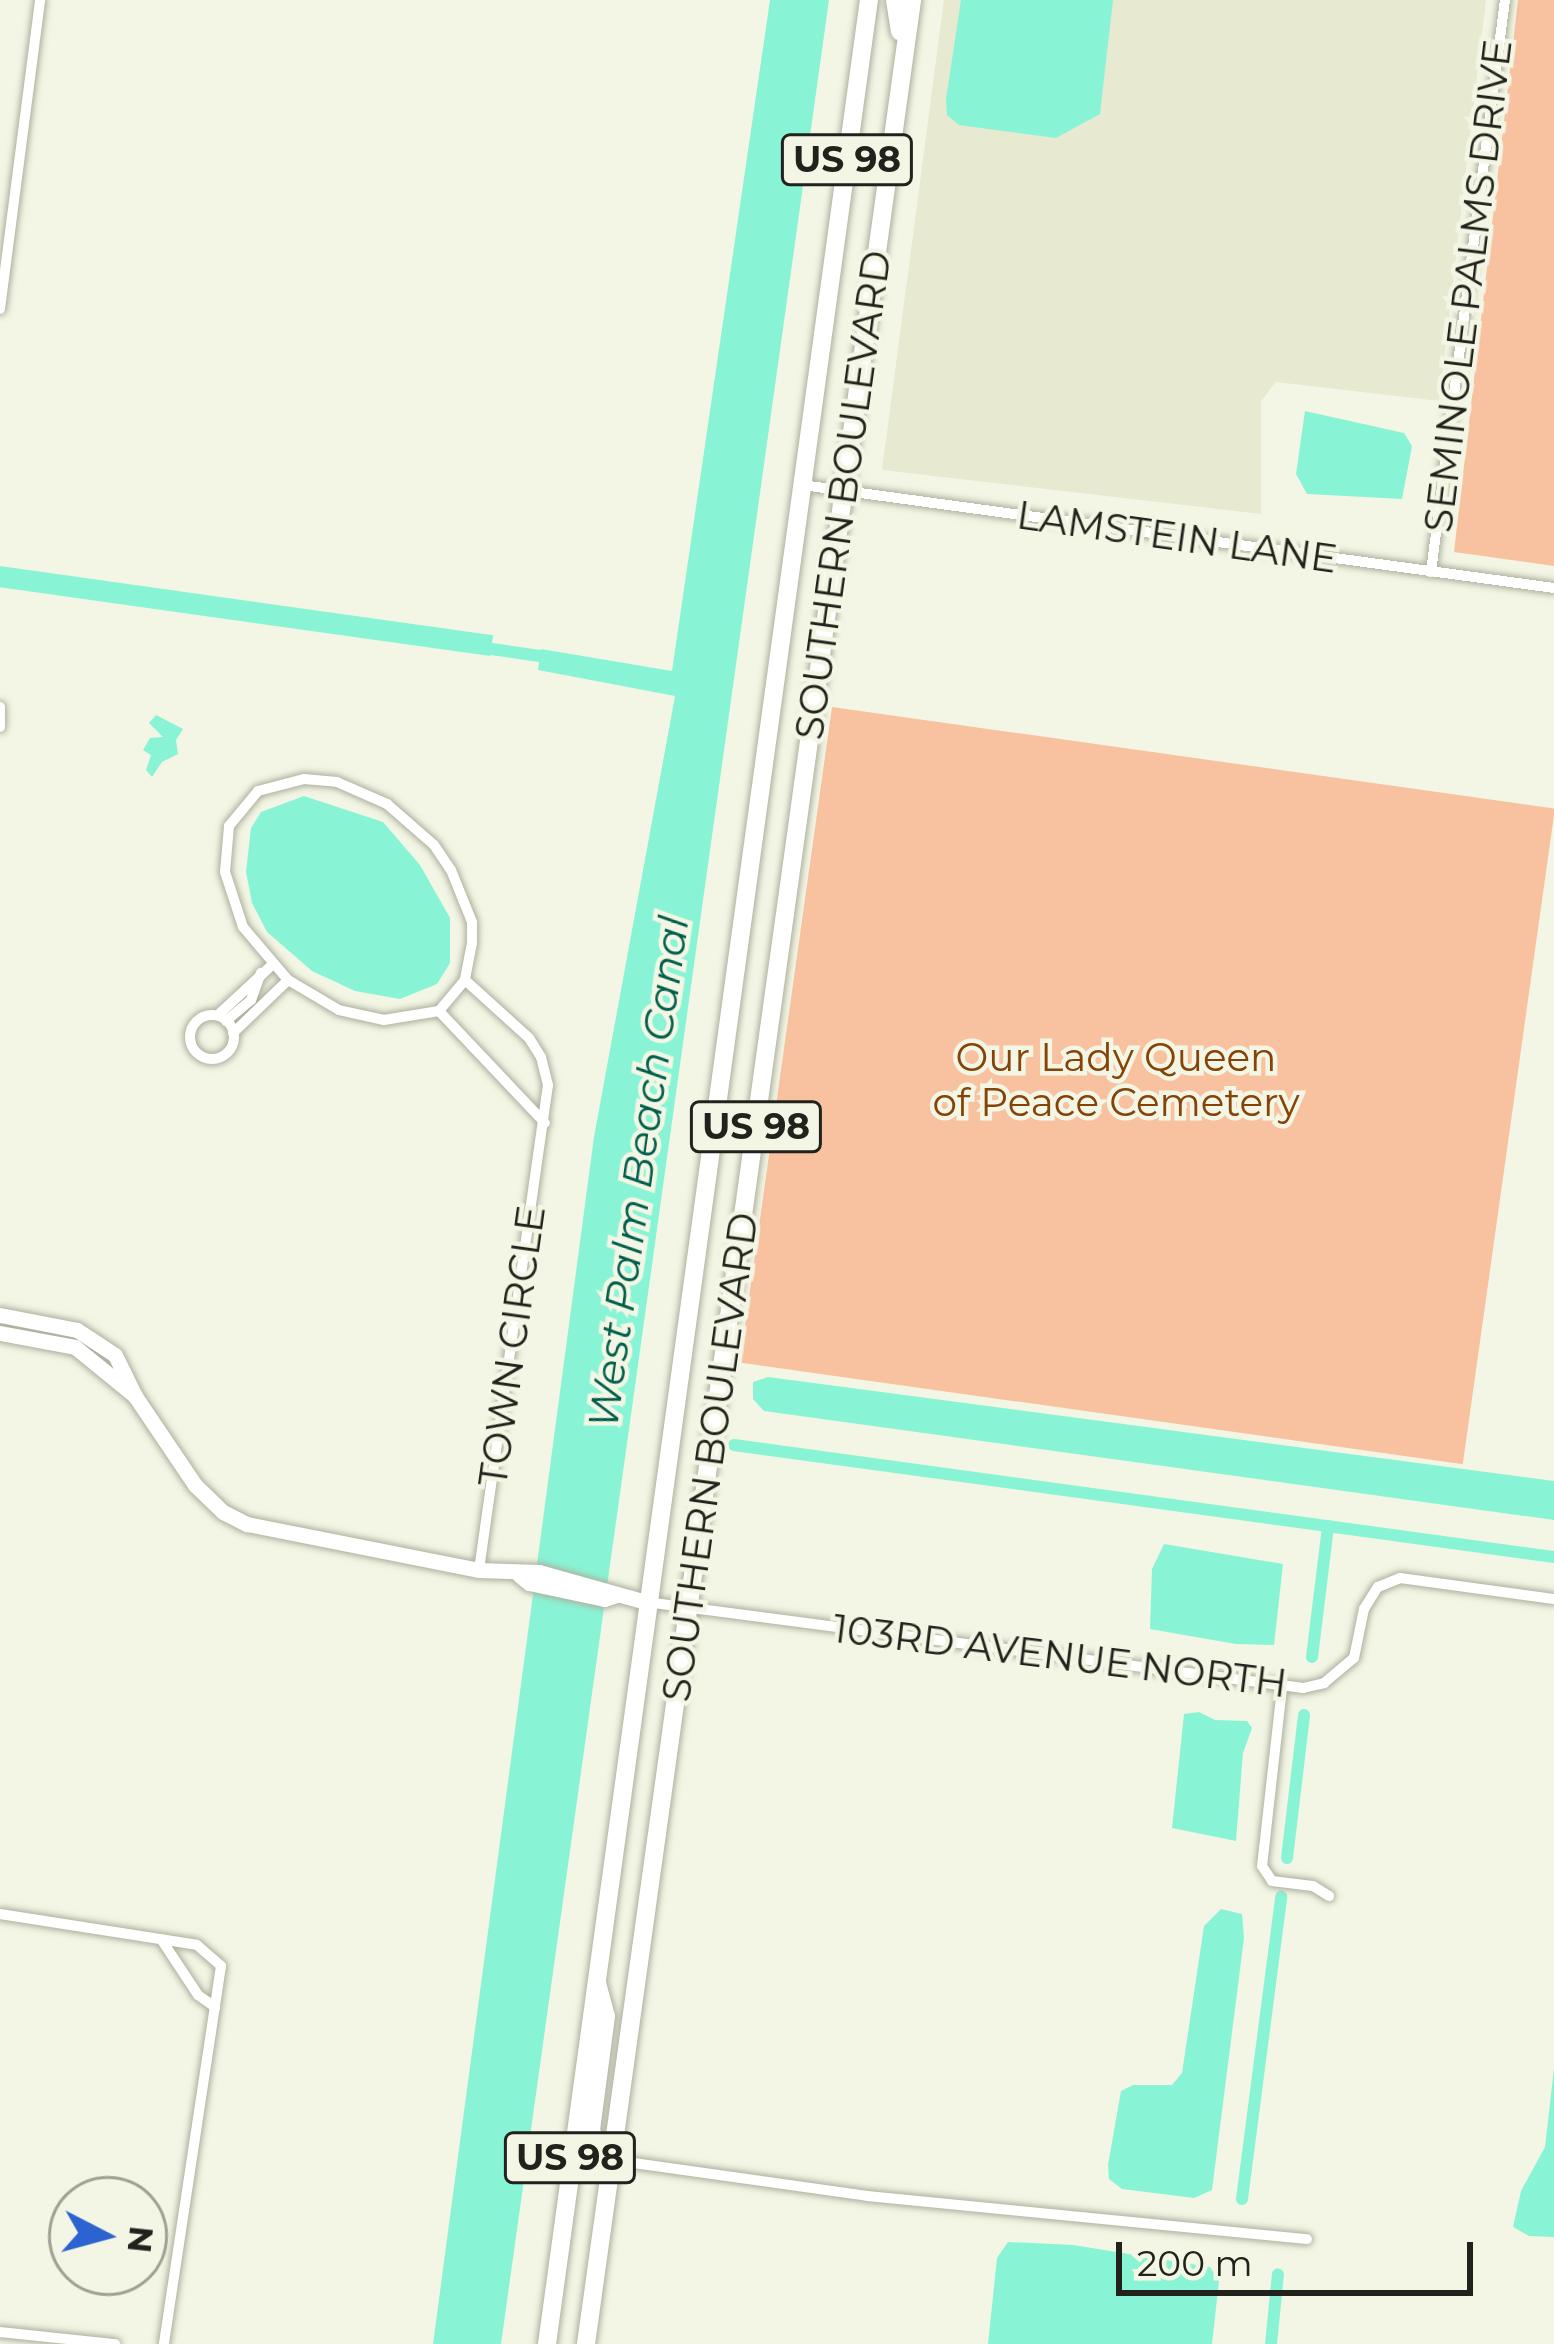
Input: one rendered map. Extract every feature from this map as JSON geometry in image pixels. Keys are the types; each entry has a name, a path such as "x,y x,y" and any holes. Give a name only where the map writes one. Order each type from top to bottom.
{"highway":[{"name":"SOUTHERN BOULEVARD","path":"547,2344 594,1973 869,0"},
{"path":"896,0 903,61"},
{"name":"SOUTHERN BOULEVARD","path":"590,2344 912,0"},
{"path":"594,1973 606,2016 591,2130 597,2148 612,2160"}],"street":[{"path":"0,310 40,0"},
{"name":"SEMINOLE PALMS DRIVE","path":"1431,572 1505,0"},
{"name":"LAMSTEIN LANE","path":"801,484 1554,588"},
{"path":"0,706 0,727"},
{"path":"304,779 363,791 409,820 451,870 472,922 465,980 440,1011 403,1018 361,1017 267,969 230,896 224,850 240,807 269,786 304,779"},
{"path":"267,969 250,1000 222,1018 194,1025 190,1039 195,1052 207,1059 221,1057 231,1047 233,1033 288,980"},
{"name":"TOWN CIRCLE","path":"465,980 507,1015 541,1057 548,1085 479,1570"},
{"path":"440,1011 545,1123"},
{"path":"222,1018 233,1033"},
{"path":"0,1315 50,1322 95,1340 115,1355 135,1396 195,1485 223,1513 291,1535 519,1575 529,1583 604,1599 616,1594 646,1602"},
{"path":"0,1333 75,1347 135,1396"},
{"name":"103RD AVENUE NORTH","path":"646,1602 1282,1688 1324,1683 1354,1658 1364,1609 1378,1587 1400,1578 1554,1599"},
{"path":"1282,1688 1262,1865 1272,1881 1313,1886 1329,1896"},
{"path":"0,1914 197,1945 221,1966 164,2344"},
{"path":"161,1939 197,1995 214,2007"},
{"path":"612,2160 867,2196 1307,2239"},
{"path":"0,2332 116,2344"}],"shaded area":[{"path":"944,0 1486,0 1439,401 1276,382 1261,401 1261,514 882,470"}],"green space":[{"path":"1518,0 1554,0 1554,566 1454,552"},
{"name":"Our Lady Queen of Peace Cemetery","path":"832,707 1554,808 1463,1464 740,1363"}],"water":[{"name":"West Palm Beach Canal","path":"770,0 829,0 501,2344 433,2344 594,1137 675,696 538,670 541,649 672,671"},
{"path":"961,0 1113,0 1100,114 1056,138 959,125 947,115 946,99"},
{"path":"1305,411 1404,433 1412,446 1402,499 1307,494 1296,474"},
{"path":"0,566 493,635 490,656 0,587"},
{"path":"156,715 183,729 176,740 178,754 162,762 152,777 146,770 151,755 143,750 150,738 163,737 149,723"},
{"path":"304,796 383,822 420,865 450,918 450,963 437,984 400,999 355,991 312,971 267,932 252,903 246,872 251,828 261,812"},
{"path":"768,1377 1554,1481 1554,1520 764,1411 753,1399 753,1382"},
{"path":"1164,1544 1283,1564 1274,1645 1236,1644 1150,1629 1152,1569"},
{"path":"1199,1712 1215,1720 1247,1721 1252,1728 1243,1753 1236,1841 1172,1828 1184,1714"},
{"path":"1221,1909 1242,1914 1244,1938 1212,2190 1194,2198 1122,2189 1109,2179 1108,2165 1121,2091 1133,2085 1172,2085 1182,2073 1204,1926"},
{"path":"1554,2068 1554,2237 1529,2236 1513,2227 1521,2191 1545,2147"},
{"path":"1008,2242 1073,2245 1210,2267 1219,2281 1212,2344 988,2344 997,2258"}],"waterway":[{"path":"478,647 553,658"},
{"path":"734,1445 1554,1557"},
{"path":"1312,1657 1328,1526"},
{"path":"1287,1858 1304,1715"},
{"path":"1242,2199 1281,1897"},
{"path":"1271,2344 1278,2274"}]}
